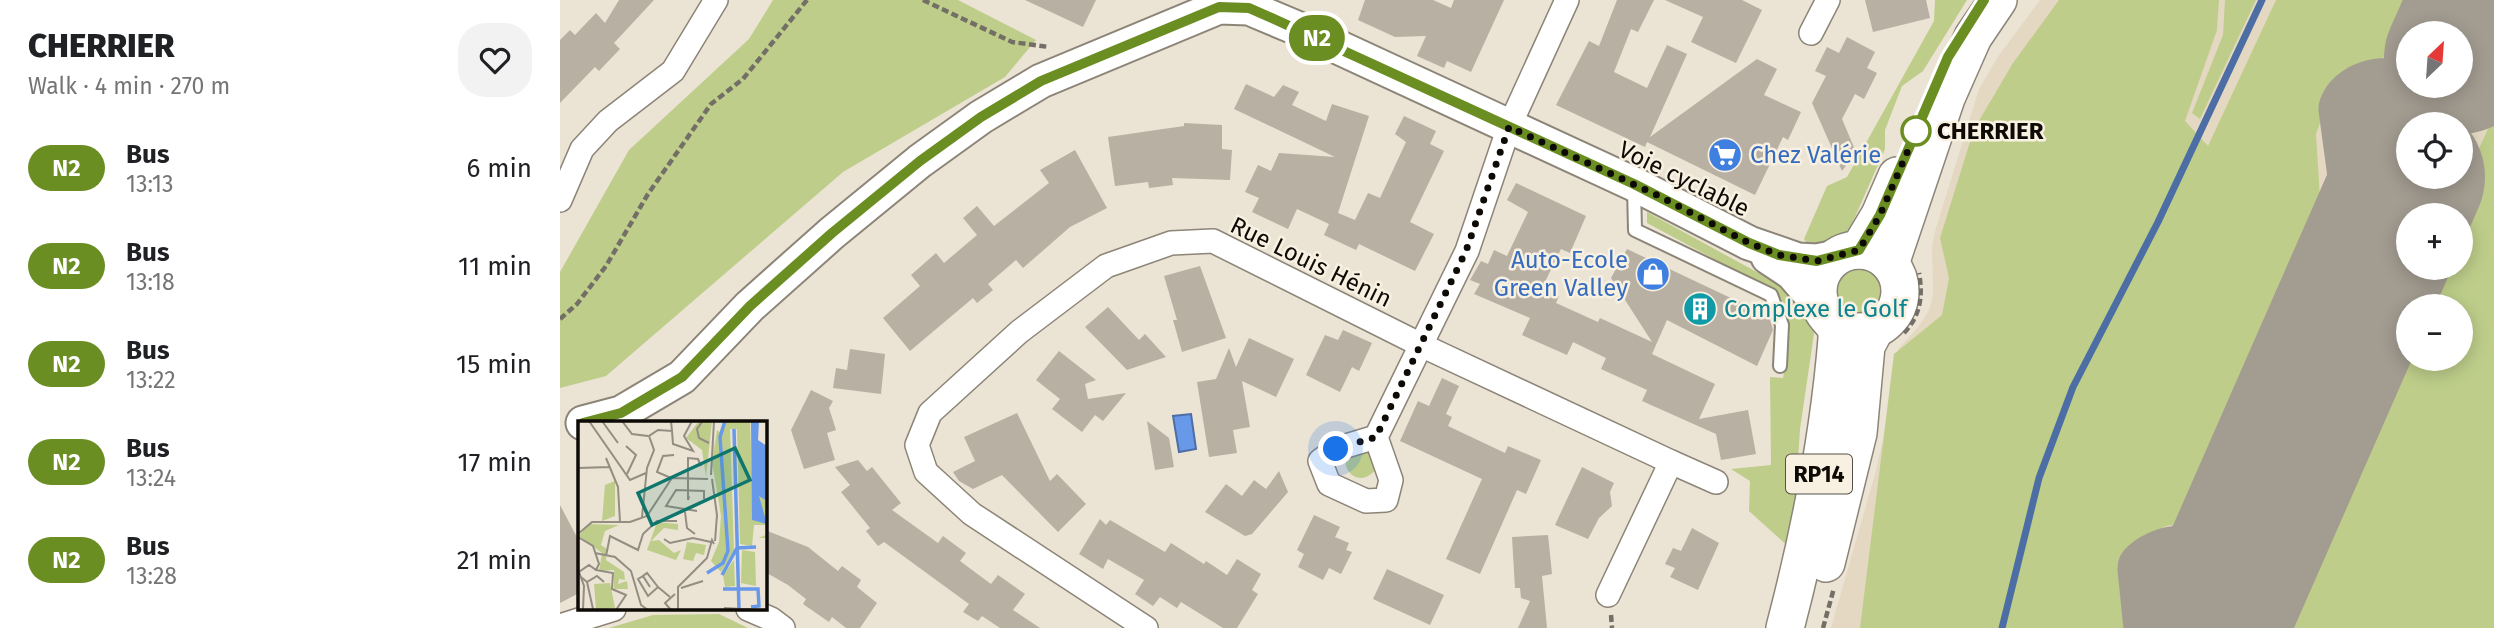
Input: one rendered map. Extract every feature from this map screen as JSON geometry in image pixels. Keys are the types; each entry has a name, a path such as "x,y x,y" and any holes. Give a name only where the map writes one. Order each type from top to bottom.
{"main road":[{"path":"1876,258 1880,215 1948,57 1984,0"},
{"path":"1876,258 1973,37 1998,0"},
{"path":"592,421 621,413 682,377 750,306 832,233 920,161 981,117 1041,81 1217,4 1249,8 1634,184 1749,243 1798,260 1876,258 1896,274 1900,286 1900,298 1889,320 1888,332 1851,331 1826,314 1791,273 1749,243"},
{"path":"1826,314 1819,297 1819,285 1828,264 1876,258"},
{"name":"RP14","path":"1785,628 1808,539 1826,428 1837,330 1826,314"},
{"name":"RP14","path":"1808,628 1857,433 1866,346 1888,332"},
{"path":"560,430 578,425"}],"street":[{"path":"560,200 582,149 608,121 673,71 716,0"},
{"path":"1376,437 1466,251 1509,127 1566,0"},
{"path":"1811,33 1828,0"},
{"name":"Rue Louis Hénin","path":"1146,628 972,514 926,472 917,445 930,413 1019,332 1106,266 1171,243 1213,242 1421,345 1716,482"},
{"path":"1608,595 1671,461"},
{"path":"560,626 611,610"},
{"path":"750,610 783,628"}],"lane":[{"path":"1634,184 1635,230 1770,295 1782,325 1780,366"}],"path":[{"path":"560,319 577,304 606,266 648,194 711,104 743,79 807,0"},
{"path":"923,0 1012,42 1062,47"},
{"path":"1876,258 1922,301 1909,328 1888,332"},
{"path":"1823,628 1836,581"}],"shaded area":[{"path":"2040,0 2494,0 2494,628 1831,628 1875,474 1889,413 1893,362 1899,348 1929,310 1933,295 1932,246 1936,228 1979,89 1997,58"}],"green space":[{"path":"773,0 958,0 1036,40 1005,77 843,172 606,376 560,388 560,272 629,150 749,39"},
{"path":"1935,0 1967,0 1923,71 1902,86 1885,130 1885,149 1851,226 1836,244 1811,248 1804,239 1827,186 1847,177 1934,21"},
{"path":"2059,0 2219,0 2217,30 2185,121 2208,146 2276,0 2425,0 2417,21 2396,21 2396,51 2335,82 2316,134 2322,231 2195,529 2169,525 2141,537 2119,581 2124,628 1860,628 1894,354 1942,315 1949,278 1940,238 1974,129 2013,63"},
{"path":"2225,0 2256,0 2200,119 2192,113 2223,35"},
{"path":"2494,115 2494,628 2270,628 2396,339 2396,371 2473,371 2473,294 2415,294 2422,280 2473,280 2473,203 2455,203 2461,189 2473,189 2473,163"},
{"path":"1647,212 1786,288 1796,289 1815,327 1800,429 1792,550 1749,511 1750,481 1731,469 1771,465 1770,377 1783,378 1787,356 1772,290 1647,223"},
{"path":"1860,267 1877,274 1884,291 1877,308 1860,315 1843,308 1836,291 1843,274"},
{"path":"1367,446 1376,469 1366,477 1355,477 1348,470 1345,457"},
{"path":"719,614 748,628 609,628 653,615"}],"water":[{"path":"1191,414 1196,449 1179,452 1173,416"}],"building":[{"path":"619,0 654,0 614,43 620,49 599,71 595,67 560,103 560,40 570,30 575,35 596,13 605,23"},
{"path":"1025,0 1096,0 1083,27"},
{"path":"1365,0 1433,0 1451,8 1454,0 1504,0 1471,72 1447,61 1444,68 1417,56 1426,36 1395,37 1358,20"},
{"path":"1617,0 1654,0 1638,32 1631,29 1614,72 1647,88 1667,45 1687,54 1650,137 1757,59 1777,69 1764,95 1801,112 1788,140 1783,137 1755,195 1647,142 1645,147 1556,105 1589,41 1599,46"},
{"path":"1665,0 1742,0 1762,10 1736,63 1691,42 1703,17"},
{"path":"1865,0 1926,0 1930,18 1873,32"},
{"path":"1847,37 1875,52 1867,68 1877,73 1864,99 1855,94 1842,119 1856,152 1842,171 1812,103 1826,76 1815,71 1827,47 1839,53"},
{"path":"1246,84 1274,97 1283,85 1299,92 1292,105 1326,121 1332,104 1369,116 1338,213 1355,220 1368,193 1380,198 1406,142 1395,134 1404,116 1436,131 1430,144 1444,151 1410,222 1434,234 1415,271 1359,244 1356,250 1324,235 1329,224 1297,209 1288,229 1252,212 1259,198 1245,192 1258,165 1271,171 1279,153 1335,157 1234,109"},
{"path":"1184,123 1222,125 1222,149 1232,150 1230,180 1172,178 1173,185 1149,188 1148,182 1115,186 1108,137 1184,126"},
{"path":"1075,150 1107,208 1070,227 1023,268 1016,260 988,284 993,290 977,303 973,298 910,351 883,318 920,286 911,275 936,253 944,263 977,235 963,218 977,206 994,226 1049,183 1040,170"},
{"path":"1516,183 1586,216 1570,253 1561,249 1542,288 1559,296 1556,303 1598,322 1600,318 1652,342 1611,278 1627,249 1769,316 1773,330 1757,366 1667,320 1652,354 1715,384 1699,419 1748,410 1756,454 1721,460 1716,434 1642,401 1647,390 1601,369 1606,358 1573,342 1567,355 1522,335 1530,318 1474,294 1480,284 1470,280 1481,261 1488,264 1494,250 1507,256 1528,212 1507,200"},
{"path":"1200,266 1226,338 1182,352 1173,320 1177,320 1164,276"},
{"path":"1108,307 1139,340 1145,334 1166,357 1127,370 1085,327"},
{"path":"1343,330 1372,343 1359,371 1352,367 1340,392 1306,375 1325,335 1338,340"},
{"path":"1249,338 1294,359 1276,397 1242,381 1250,427 1233,430 1237,453 1209,457 1197,382 1216,379 1229,348 1236,367"},
{"path":"850,349 885,354 881,394 833,388 836,368 847,370"},
{"path":"1059,351 1096,380 1085,384 1088,399 1126,393 1103,421 1095,415 1082,432 1052,409 1060,399 1036,380"},
{"path":"1442,378 1459,386 1446,414 1452,417 1448,426 1505,453 1508,446 1541,460 1526,494 1517,490 1480,574 1446,559 1482,479 1400,441 1418,401 1429,406"},
{"path":"811,390 833,401 829,408 836,430 827,433 835,460 804,469 791,430"},
{"path":"1017,413 1050,481 1057,474 1086,504 1058,532 1002,475 973,489 959,481 953,472 975,461 964,437"},
{"path":"1147,421 1169,438 1174,467 1155,470"},
{"path":"858,460 867,471 872,467 901,503 892,510 938,543 943,536 966,553 960,561 991,584 998,575 1025,594 1013,610 1040,628 1000,628 982,616 978,621 963,612 969,604 884,542 878,546 866,531 870,528 841,492 850,485 835,467"},
{"path":"1582,467 1614,483 1610,492 1612,506 1599,518 1588,539 1555,525"},
{"path":"1279,471 1288,492 1252,534 1245,536 1205,512 1226,484 1242,496 1254,480 1266,489"},
{"path":"560,505 578,539 578,594 560,603"},
{"path":"1314,515 1340,527 1335,537 1349,543 1346,550 1352,552 1341,574 1329,568 1323,580 1298,567 1304,554 1297,550"},
{"path":"1100,519 1106,525 1110,520 1165,552 1171,543 1227,575 1237,559 1261,574 1252,590 1258,594 1237,628 1223,628 1181,602 1177,608 1160,597 1153,606 1135,594 1144,580 1108,559 1103,569 1079,554"},
{"path":"1692,528 1719,543 1698,590 1670,577 1675,568 1665,564 1673,548 1681,551"},
{"path":"766,530 808,547 838,571 842,566 861,580 857,587 877,603 860,628 846,628 832,617 829,622 803,604 806,599 766,573"},
{"path":"1548,535 1552,574 1542,576 1547,628 1518,628 1530,601 1521,598 1520,588 1515,588 1512,537"},
{"path":"1387,569 1444,595 1430,625 1373,599"}],"waterway":[{"path":"2002,628 2039,478 2073,387 2158,222 2262,0"}],"taxiway":[{"path":"2370,264 2350,106 2365,93 2387,88 2416,98 2428,112"},
{"path":"2154,628 2148,569 2165,559 2183,556 2200,558 2216,566 2227,577 2234,592 2234,609 2226,628"}],"runway":[{"path":"2473,29 2486,0"},
{"path":"2211,628 2404,189"}],"bus line":[{"name":"N2","path":"591,421 621,413 682,377 750,306 832,233 920,161 981,117 1041,81 1219,7 1249,8 1299,29 1634,184 1749,243 1779,255 1817,261 1859,250 1880,215 1948,57 1984,0"}],"place":[{"name":"CHERRIER","path":"1916,131"},
{"name":"Chez Valérie","path":"1725,155"},
{"name":"Auto-Ecole Green Valley","path":"1653,274"},
{"name":"Complexe le Golf","path":"1700,309"}],"route":[{"path":"1336,449 1376,437 1466,251 1509,127 1655,194 1749,243 1779,255 1817,261 1859,250 1880,215 1919,125 1916,131"}]}
